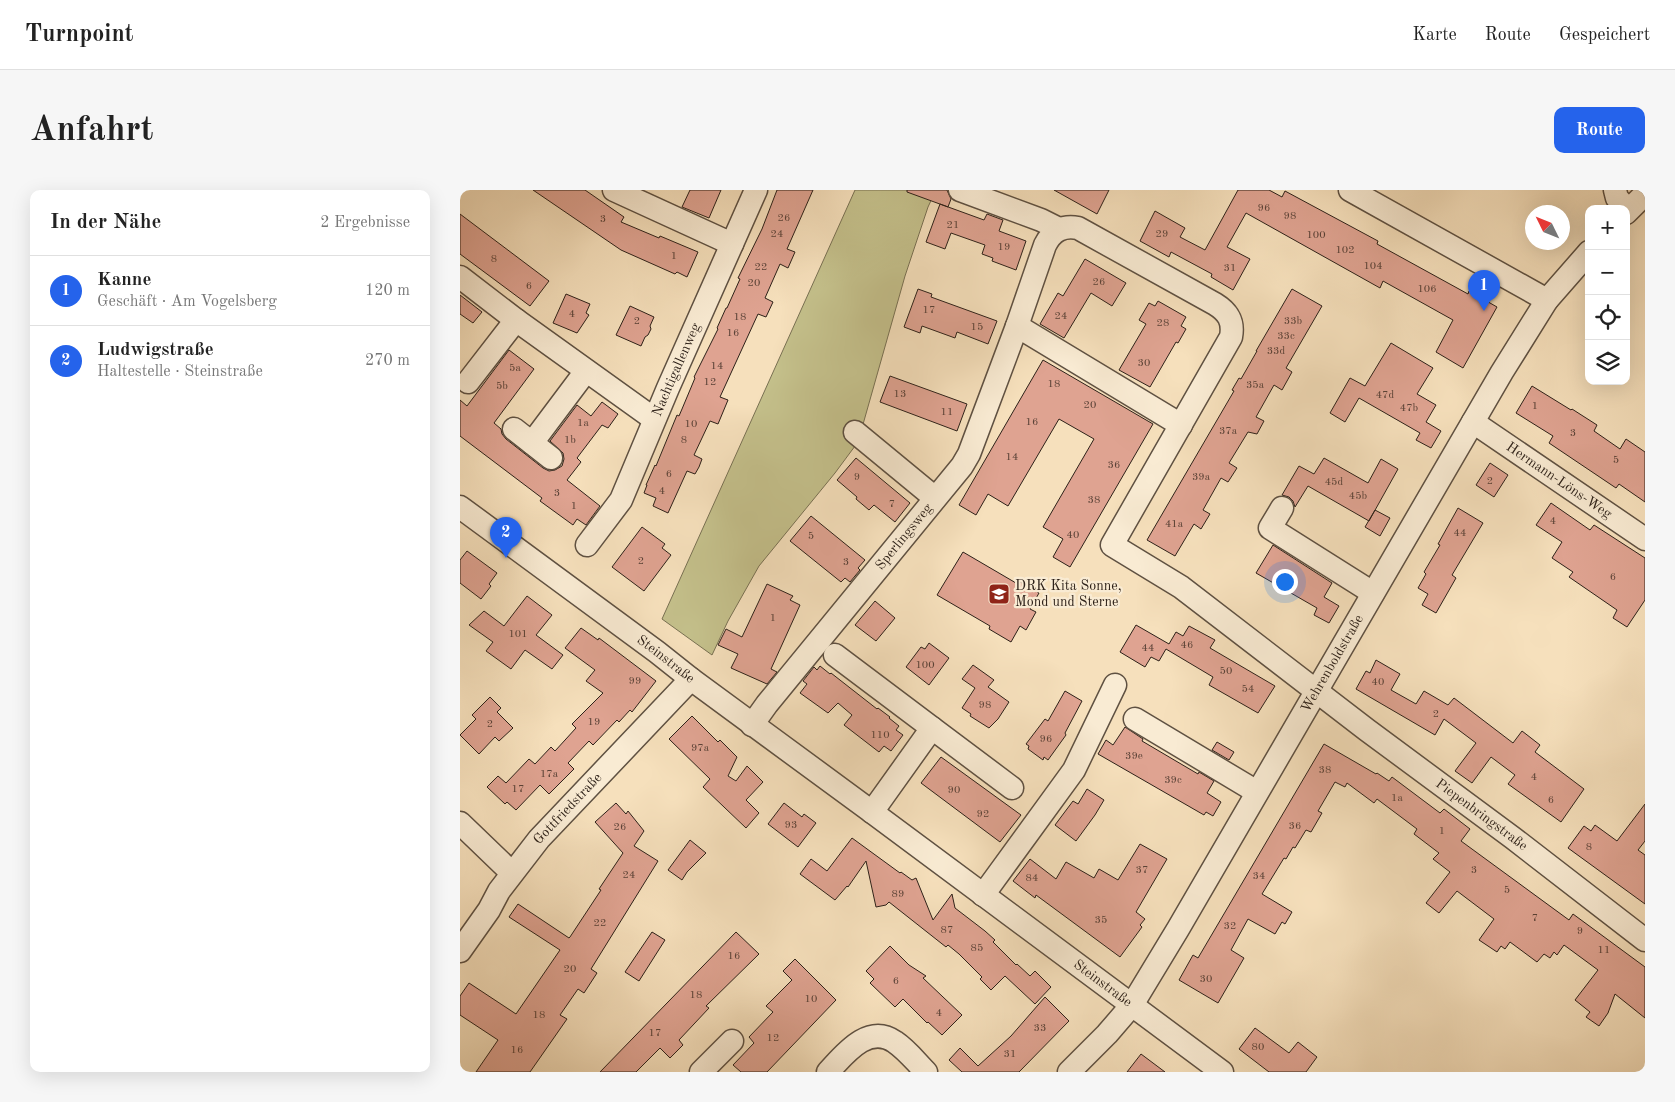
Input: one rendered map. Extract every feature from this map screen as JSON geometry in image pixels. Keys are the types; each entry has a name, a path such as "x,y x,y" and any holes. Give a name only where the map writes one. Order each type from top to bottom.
{"street":[{"path":"614,190 732,244"},
{"name":"Nachtigallenweg","path":"587,545 621,500 654,419 756,190"},
{"path":"960,190 1041,220 1059,229 1078,228 1215,304 1229,316 1232,330 1231,337 1112,545 1181,587 1316,691"},
{"path":"1350,190 1547,300"},
{"path":"1614,190 1622,205"},
{"path":"1630,208 1645,194"},
{"name":"Sperlingsweg","path":"752,724 962,466 969,454 1045,245 1052,234 1059,229"},
{"name":"Wehrenboldstraße","path":"1069,1072 1107,1034 1132,1005 1473,422 1547,300 1585,257"},
{"path":"460,277 516,320 654,419"},
{"path":"468,382 516,320"},
{"path":"1017,326 1180,424"},
{"path":"532,443 586,371"},
{"name":"Hermann-Löns-Weg","path":"1473,422 1645,539"},
{"path":"514,429 552,458"},
{"path":"855,432 935,498"},
{"name":"Steinstraße","path":"460,507 1222,1072"},
{"path":"1282,508 1270,528 1373,593"},
{"path":"835,655 1012,788"},
{"name":"Gottfriedstraße","path":"460,951 475,931 512,872 546,832 691,679"},
{"path":"983,895 1074,770 1115,685"},
{"name":"Piepenbringstraße","path":"1316,691 1513,838 1645,940"},
{"path":"1135,719 1257,792"},
{"path":"872,812 932,728"},
{"path":"460,823 512,872"},
{"path":"828,1072 855,1044 866,1038 886,1037 896,1042 926,1072"},
{"path":"702,1072 732,1041"}],"shaded area":[{"path":"855,190 936,190 928,207 905,276 858,442 759,566 728,621 712,655 662,619"}],"building":[{"path":"533,190 585,190 624,217 621,222 698,252 687,277 677,272 675,274 621,250"},
{"path":"690,190 721,190 709,218 682,207"},
{"path":"777,190 813,190 787,249 795,252 788,268 780,264 765,298 773,302 766,317 758,314 720,397 728,400 718,424 710,421 694,455 702,459 699,467 695,474 687,471 668,513 653,506 656,498 644,493 646,485 677,415 679,416 694,377 718,329 740,279 738,278 762,229"},
{"path":"907,190 947,190 951,199 948,207 907,192"},
{"path":"1054,190 1109,190 1097,214"},
{"path":"1238,190 1269,190 1282,197 1285,191 1378,241 1377,244 1468,294 1469,291 1497,307 1463,368 1436,352 1453,320 1383,281 1380,288 1246,213 1227,247 1250,259 1233,290 1211,277 1212,274 1171,252 1169,257 1140,241 1155,211 1185,228 1180,237 1205,250"},
{"path":"940,204 984,220 987,214 1003,220 999,231 1026,241 1016,270 992,261 993,258 982,254 985,245 951,233 945,249 926,242"},
{"path":"460,214 549,281 530,306 460,254"},
{"path":"1085,259 1126,283 1112,306 1091,293 1064,338 1040,324 1058,293 1063,296"},
{"path":"918,289 932,294 931,297 997,321 988,344 957,332 955,338 922,326 920,333 904,327"},
{"path":"1292,289 1322,306 1286,368 1292,372 1282,390 1274,385 1256,417 1264,421 1257,434 1248,432 1229,463 1237,468 1228,482 1221,478 1203,510 1210,514 1201,529 1194,524 1175,556 1147,540"},
{"path":"566,294 590,304 586,313 589,315 577,333 553,323"},
{"path":"460,295 482,312 473,323 460,314"},
{"path":"1158,301 1186,317 1181,326 1186,329 1178,343 1176,342 1150,387 1119,370 1146,324 1139,320 1149,303 1155,306"},
{"path":"630,306 654,317 650,326 651,329 641,346 616,335"},
{"path":"1391,343 1433,368 1417,394 1436,405 1426,422 1441,431 1431,448 1416,440 1420,433 1359,398 1345,422 1330,413 1350,378 1365,386"},
{"path":"509,350 534,369 494,423 501,429 506,439 543,468 549,471 562,466 563,453 550,441 577,405 591,416 602,402 618,414 608,428 602,425 577,458 581,462 567,480 600,506 586,525 577,519 573,525 540,501 542,498 460,436 460,400 467,406"},
{"path":"1043,360 1153,424 1070,567 1053,557 1063,539 1043,527 1094,439 1059,419 1008,506 988,494 976,515 959,505"},
{"path":"890,376 967,404 957,431 880,402"},
{"path":"1532,386 1597,425 1594,431 1620,449 1626,439 1645,452 1645,502 1619,484 1616,488 1549,443 1553,436 1516,413"},
{"path":"856,458 910,503 895,522 874,505 869,510 837,480"},
{"path":"1324,458 1368,483 1381,459 1398,469 1369,521 1308,486 1295,507 1289,497 1282,495 1299,466 1314,474"},
{"path":"1490,463 1508,475 1494,497 1476,485"},
{"path":"1551,503 1590,530 1594,525 1645,558 1645,600 1627,627 1613,618 1617,610 1569,577 1573,572 1552,558 1562,542 1536,525"},
{"path":"1458,508 1483,523 1452,575 1456,578 1436,613 1422,605 1428,594 1418,588 1426,574 1424,572 1440,545 1438,544"},
{"path":"1375,510 1390,518 1380,536 1365,527"},
{"path":"811,516 865,560 858,568 860,570 850,582 845,578 841,582 790,541"},
{"path":"642,527 665,544 662,548 671,555 644,591 612,567"},
{"path":"1273,545 1332,583 1324,597 1339,606 1329,623 1314,615 1317,608 1256,573"},
{"path":"467,551 497,573 489,584 491,586 481,599 460,583 460,560"},
{"path":"963,552 1016,583 1017,580 1039,593 1030,609 1036,612 1026,630 1020,626 1011,642 989,629 990,626 937,595"},
{"path":"767,584 793,596 790,600 800,605 771,669 777,672 767,684 731,668 738,654 718,645 726,629 742,637"},
{"path":"527,596 552,615 536,635 563,655 552,669 525,650 511,669 486,651 493,642 469,625 484,611 504,626"},
{"path":"875,601 895,618 876,641 855,625"},
{"path":"1136,625 1169,644 1176,632 1183,636 1189,626 1215,640 1210,648 1275,686 1258,713 1209,685 1213,677 1166,649 1159,661 1151,657 1145,667 1120,652"},
{"path":"581,628 598,640 599,638 656,681 632,712 630,710 619,722 617,720 593,745 589,741 568,763 574,769 549,794 540,785 516,810 507,802 505,804 487,787 498,776 506,783 529,759 535,764 551,747 555,751 576,728 572,724 603,693 586,681 595,670 565,648"},
{"path":"929,643 949,658 929,685 906,667 921,647 925,649"},
{"path":"1376,660 1400,674 1391,690 1416,704 1424,691 1448,705 1454,698 1513,743 1522,731 1540,745 1535,752 1584,789 1561,822 1508,784 1515,775 1491,757 1472,783 1455,771 1476,743 1444,719 1435,735 1356,689 1366,671 1370,673"},
{"path":"973,665 994,680 988,687 1009,702 998,719 989,728 970,716 971,714 962,708 975,688 962,679"},
{"path":"820,666 890,717 899,726 896,730 903,735 891,751 884,746 879,752 844,725 852,715 838,703 828,713 800,693 807,684 803,681 814,667 817,670"},
{"path":"1065,691 1082,701 1065,733 1066,735 1048,760 1044,757 1043,760 1028,749 1029,746 1026,744 1045,719 1048,721"},
{"path":"490,697 501,708 497,712 513,728 499,741 495,737 479,754 460,735 476,719 472,715"},
{"path":"692,716 718,742 720,740 737,757 728,776 736,781 747,766 763,782 746,800 759,813 746,828 703,787 710,779 669,739"},
{"path":"1125,727 1143,739 1142,741 1198,774 1199,772 1214,781 1207,793 1221,802 1213,816 1206,812 1204,815 1098,754 1106,740 1113,745"},
{"path":"1217,742 1234,752 1229,760 1212,750"},
{"path":"1324,744 1389,781 1392,777 1440,813 1444,809 1470,829 1461,841 1569,920 1573,914 1645,967 1645,1018 1615,994 1608,1013 1599,1026 1586,1017 1590,1012 1575,1000 1598,970 1564,945 1557,955 1554,952 1550,958 1544,954 1537,962 1510,942 1505,949 1501,946 1497,952 1479,940 1494,919 1457,891 1439,913 1426,903 1450,872 1433,859 1439,853 1414,834 1417,829 1377,799 1374,803 1347,783 1345,787 1335,782 1318,811 1322,813 1311,832 1306,830 1295,848 1293,847 1286,859 1284,858 1262,894 1292,912 1285,924 1282,922 1275,934 1248,919 1231,950 1244,958 1218,1003 1179,980 1193,955 1198,958"},
{"path":"941,757 1021,815 1000,842 921,783"},
{"path":"1087,789 1104,800 1076,841 1055,825 1073,801 1078,804"},
{"path":"616,803 626,814 628,811 644,831 634,846 658,861 591,969 597,973 584,993 578,989 560,1015 567,1019 530,1072 476,1072 498,1040 460,1015 460,996 469,983 516,1014 560,950 509,917 518,904 570,937 623,853 595,822"},
{"path":"784,803 802,817 804,814 816,823 798,847 768,824"},
{"path":"1645,804 1645,841 1638,850 1645,855 1645,904 1568,848 1584,826 1591,831 1595,825 1617,841"},
{"path":"852,838 900,873 912,880 916,878 933,920 952,894 955,908 995,940 993,942 1016,965 1030,976 1035,971 1051,987 1035,1004 1005,976 991,990 980,979 982,977 959,954 948,945 946,947 889,902 886,905 876,907 866,861 848,887 835,900 800,874 811,859 827,871"},
{"path":"690,840 706,853 687,872 682,880 668,870"},
{"path":"1140,844 1167,859 1136,912 1145,919 1140,925 1142,927 1120,957 1036,895 1035,898 1013,881 1030,859 1056,879 1066,862 1094,878 1099,869 1118,880"},
{"path":"652,932 665,940 639,981 625,972"},
{"path":"736,932 759,954 706,1006 709,1008 679,1040 683,1045 670,1058 660,1048 636,1072 600,1072"},
{"path":"890,946 909,965 926,976 923,978 962,1015 942,1035 903,999 895,1007 870,983 874,979 866,971"},
{"path":"795,959 836,1000 767,1072 741,1072 733,1065 754,1043 749,1037 773,1012 766,1006 792,980 783,971"},
{"path":"1045,997 1069,1021 1019,1072 962,1072 949,1060 960,1048 978,1066 1011,1036"},
{"path":"1255,1028 1289,1053 1298,1042 1317,1057 1306,1072 1269,1072 1239,1049"},
{"path":"1141,1054 1165,1072 1127,1072"}],"place":[{"name":"Kanne","path":"1484,311"},
{"name":"Ludwigstraße","path":"506,558"},
{"name":"DRK Kita Sonne, Mond und Sterne","path":"999,594"}]}
